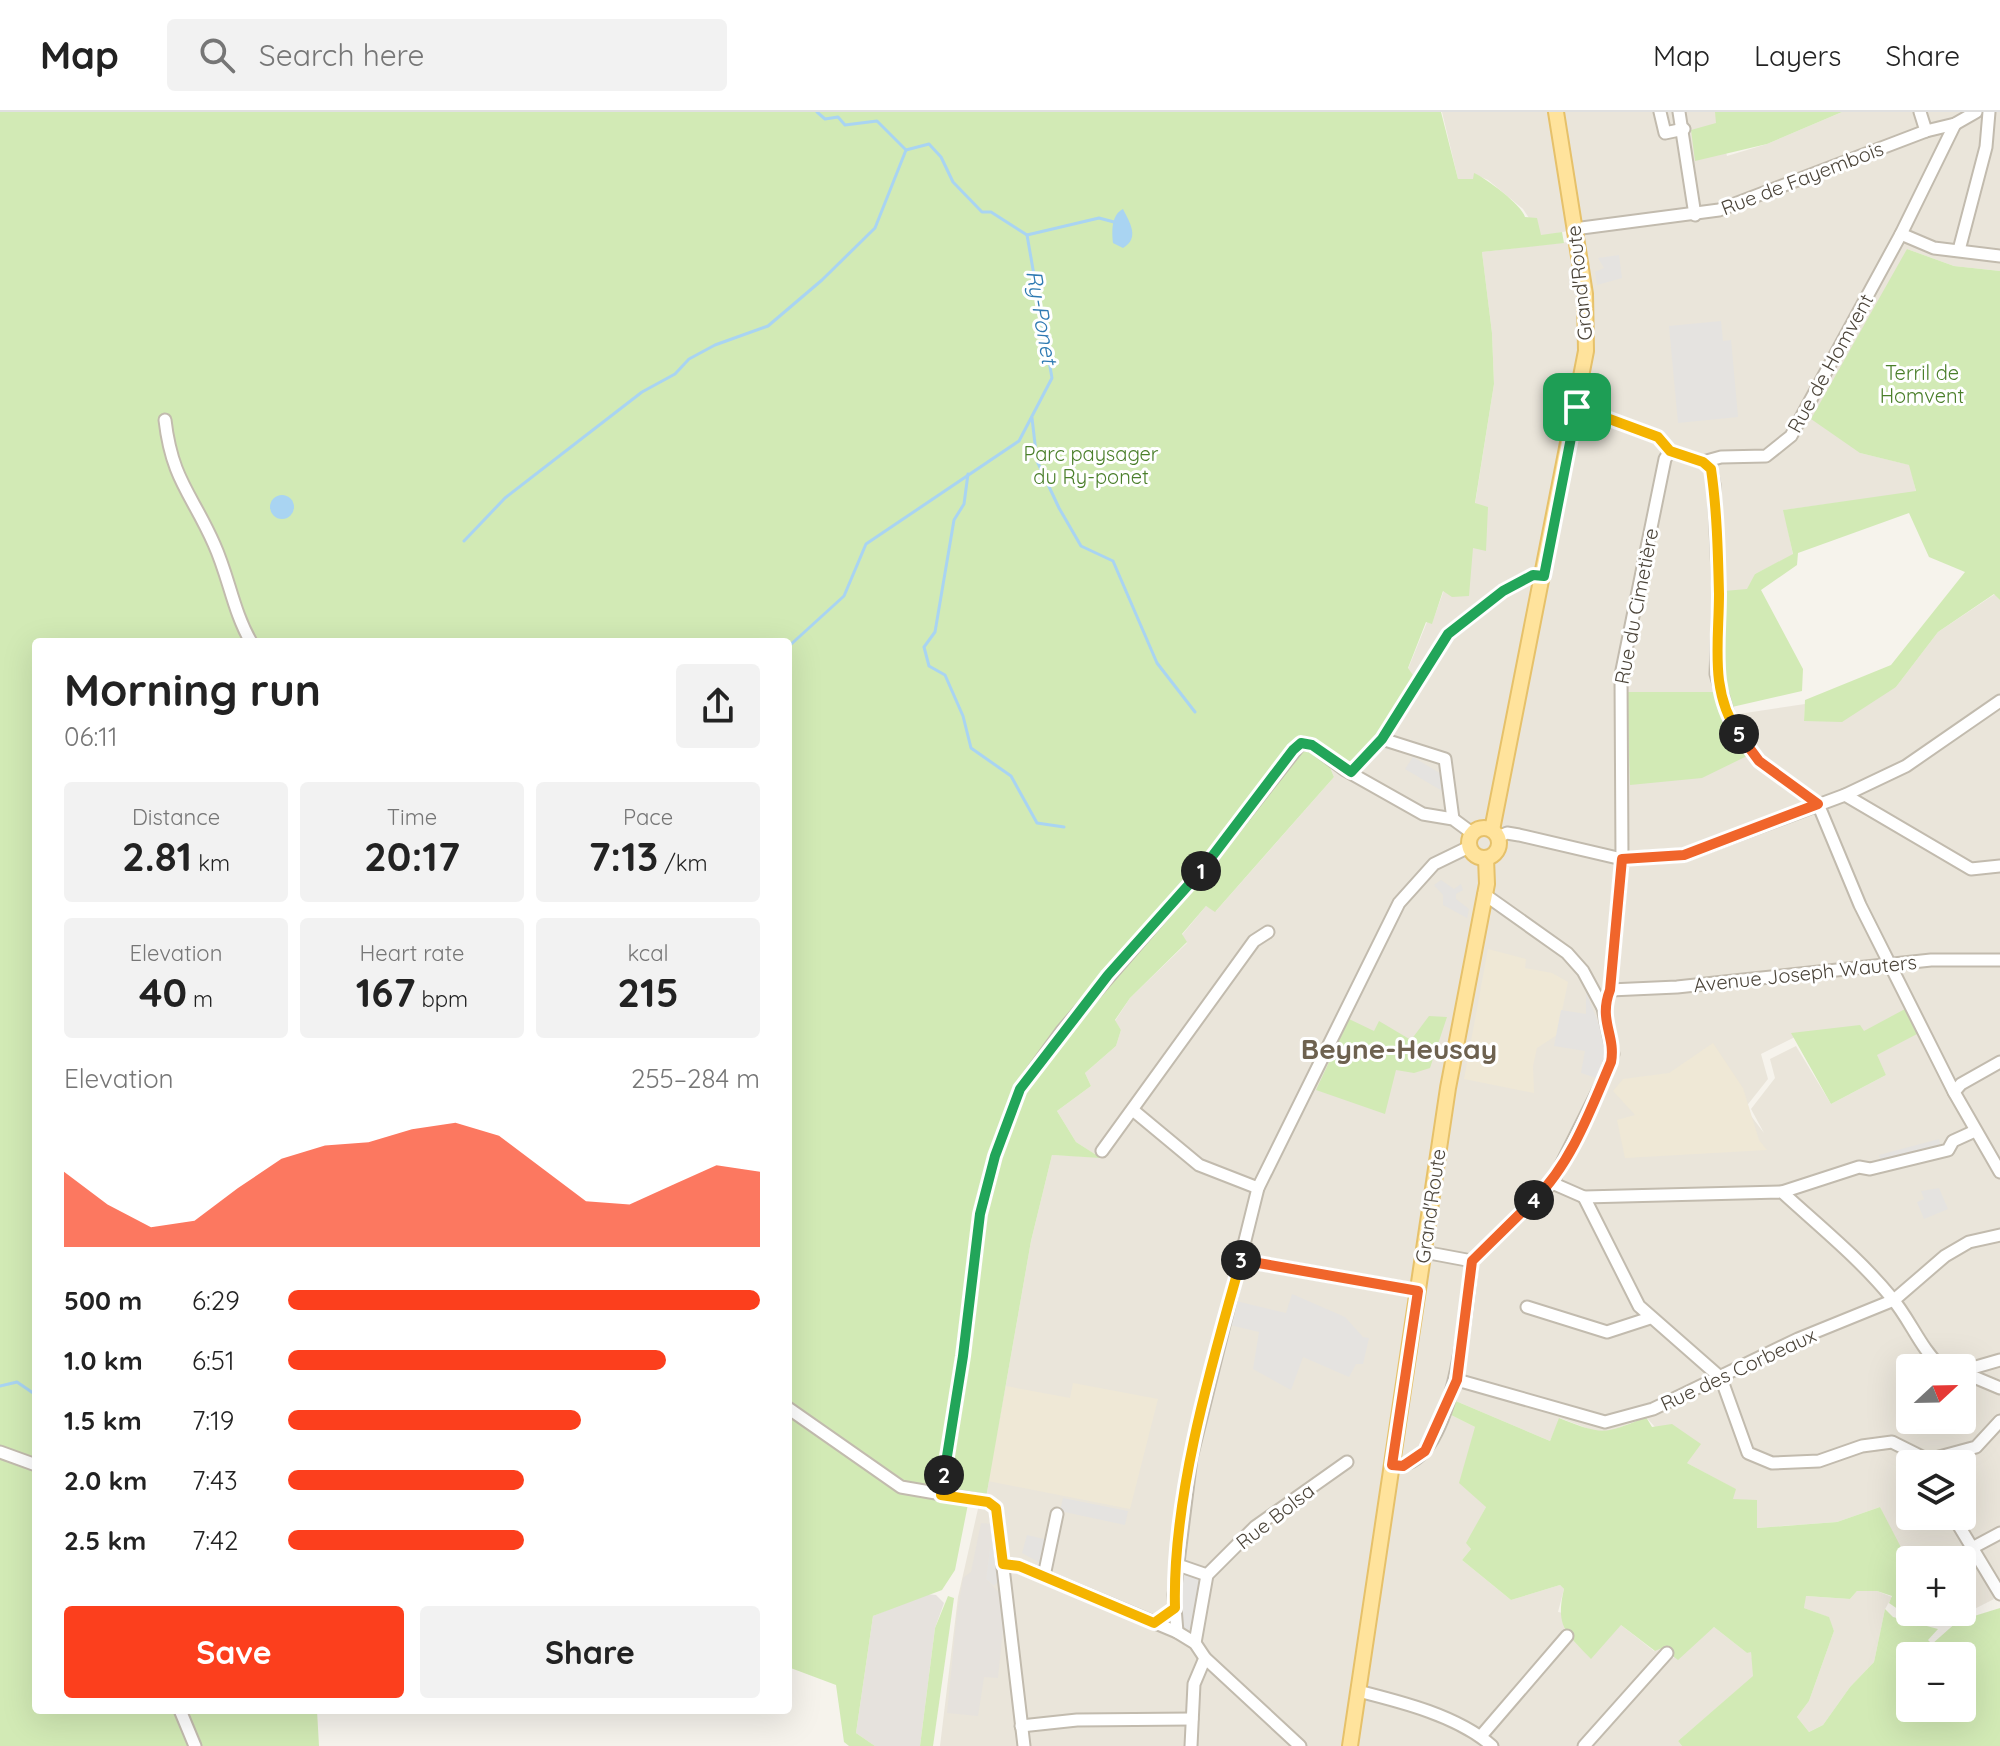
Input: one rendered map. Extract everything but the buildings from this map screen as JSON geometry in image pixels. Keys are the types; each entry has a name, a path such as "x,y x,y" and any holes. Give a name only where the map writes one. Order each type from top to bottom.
{"main road":[{"name":"Grand'Route","path":"1350,1746 1448,1088 1484,894 1486,858 1497,850 1489,832 1577,407 1587,323 1556,112"},
{"path":"1486,858 1475,855 1489,832"}],"street":[{"path":"1660,112 1665,133 1684,129"},
{"path":"1679,112 1695,215"},
{"path":"1920,112 1926,131"},
{"name":"Rue de Fayembois","path":"1574,229 1719,210 1926,131 1955,124 1976,112"},
{"path":"1959,250 1986,147 1989,112"},
{"name":"Rue de Homvent","path":"1577,407 1658,437 1670,451 1703,462 1721,457 1766,456 1791,436 1901,234 1955,124"},
{"path":"1901,234 1934,248 2000,256"},
{"path":"165,420 176,475 214,544 236,613 249,638"},
{"name":"Rue du Cimetière","path":"1603,1008 1610,990 1622,859 1621,675 1665,459 1670,451"},
{"path":"1703,462 1711,469 1714,485 1719,595 1716,674 1730,721 1759,761 1818,804 1860,905 1890,966 1954,1092 2000,1172"},
{"path":"1351,772 1382,739 1448,634 1503,591 1533,575 1544,576"},
{"path":"941,1495 963,1356 980,1214 995,1156 1020,1089 1108,975 1233,831 1301,743 1310,744 1337,765 1423,814 1453,819 1489,832 1622,859 1684,855 1845,795 1906,766 2000,701"},
{"path":"1382,739 1445,759 1453,819"},
{"path":"1845,795 1971,869 2000,866"},
{"path":"1177,1632 1178,1565 1191,1458 1258,1188 1399,903 1434,864 1489,832"},
{"path":"1392,1465 1403,1466 1425,1451 1457,1380 1472,1261 1552,1183 1613,1054 1603,1008 1583,971 1567,953 1484,894"},
{"path":"1102,1151 1134,1111 1254,941 1268,932"},
{"name":"Avenue Joseph Wauters","path":"1610,990 1677,987 1931,960 2000,960"},
{"path":"1954,1092 1961,1084 2000,1062"},
{"path":"1134,1111 1199,1165 1258,1188"},
{"path":"1552,1183 1584,1197 1782,1192 1859,1167 1870,1169 1948,1150 1953,1141 1975,1131"},
{"path":"1782,1192 1894,1300 1928,1354"},
{"path":"1584,1197 1639,1306 1721,1378 1748,1453 1772,1463 1819,1461 1862,1446 1892,1442 1907,1450"},
{"name":"Rue des Corbeaux","path":"1457,1380 1605,1422 1653,1409 1798,1339 1894,1300 1945,1256 1969,1242 2000,1235"},
{"path":"1424,1252 1472,1261"},
{"path":"1241,1260 1418,1291"},
{"path":"1527,1307 1607,1332 1650,1318"},
{"path":"1976,1367 2000,1360"},
{"path":"1976,1377 2000,1388"},
{"path":"792,1411 901,1487 988,1502 996,1508 1024,1746"},
{"path":"1967,1450 1976,1447 2000,1421"},
{"path":"0,1452 32,1464"},
{"name":"Rue Bolsa","path":"1207,1575 1255,1527 1347,1462"},
{"path":"1044,1576 1057,1514"},
{"path":"1976,1546 2000,1533"},
{"path":"1976,1555 2000,1594"},
{"path":"1003,1564 1019,1566 1044,1576 1177,1632 1195,1643 1205,1658 1300,1746"},
{"path":"1178,1565 1207,1575 1195,1643"},
{"path":"1154,1623 1175,1608"},
{"path":"1481,1736 1567,1636"},
{"path":"1584,1746 1667,1653"},
{"path":"1191,1746 1194,1684 1205,1658"},
{"path":"1358,1691 1428,1713 1481,1736 1492,1746"},
{"path":"182,1714 195,1746"},
{"path":"1021,1726 1081,1719 1192,1719"}],"shaded area":[{"path":"1442,112 1551,112 1568,231 1541,236 1523,209 1488,180 1474,174 1474,179 1458,179"},
{"path":"1562,112 1715,112 1727,156 1767,144 1842,112 2000,112 2000,271 1954,266 1907,249 1860,453 1910,465 1916,492 1784,510 1793,555 1755,574 1732,715 1805,704 1804,721 1896,687 1938,632 1995,594 2000,600 2000,1585 1968,1530 1976,1530 1976,1450 1896,1450 1896,1530 1962,1530 1970,1546 1896,1548 1880,1507 1837,1522 1756,1528 1732,1499 1735,1489 1687,1463 1646,1417 1611,1431 1597,1432 1560,1418 1550,1441 1451,1399 1445,1412 1475,1427 1486,1507 1467,1543 1471,1549 1462,1560 1511,1600 1560,1585 1564,1589 1558,1612 1621,1625 1654,1651 1662,1647 1673,1658 1714,1627 1747,1653 1751,1651 1754,1676 1678,1741 1682,1746 940,1746 958,1597 980,1500 986,1498 1031,1241 1052,1155 1099,1157 1076,1142 1057,1111 1091,1086 1085,1073 1116,1046 1121,1030 1115,1021 1130,998 1187,943 1182,935 1206,906 1216,911 1334,777 1329,765 1339,762 1408,669 1427,622 1432,623 1444,590 1473,547 1486,550 1475,504 1494,384 1492,333 1482,252 1576,241","holes":["1627,692 1714,692 1723,723 1747,756","1792,1033 1918,1033 1876,1055 1886,1075 1831,1104 1796,1046 1770,1059 1775,1078 1751,1109 1764,1133 1745,1108 1768,1079 1761,1054 1795,1037"]},
{"path":"1619,255 1622,278 1597,285 1595,272 1604,268 1598,258"},
{"path":"1721,321 1723,341 1731,340 1738,417 1678,423 1669,326"},
{"path":"1288,745 1293,750 1228,829 1244,803"},
{"path":"1413,757 1443,775 1444,792 1405,769"},
{"path":"1441,880 1454,889 1461,884 1463,890 1456,894 1456,899 1469,909 1467,918 1443,905 1443,895 1434,885"},
{"path":"1488,949 1526,959 1525,968 1552,973 1568,982 1557,1035 1537,1048 1533,1066 1534,1093 1464,1079"},
{"path":"1586,992 1607,1045 1599,1079 1581,1073 1585,1051 1554,1046 1561,1010 1586,1014"},
{"path":"1713,1043 1743,1088 1759,1140 1767,1150 1625,1158 1617,1120 1635,1115 1613,1091 1623,1079 1669,1073"},
{"path":"1939,1139 1941,1147 1881,1163 1879,1155"},
{"path":"1939,1188 1948,1209 1924,1219 1917,1202 1924,1199 1921,1191"},
{"path":"1292,1294 1345,1317 1363,1337 1369,1338 1363,1364 1356,1364 1349,1377 1303,1357 1291,1390 1253,1369 1259,1332 1230,1325 1236,1301 1286,1313"},
{"path":"1073,1383 1158,1399 1130,1509 988,1481 1006,1386 1070,1398"},
{"path":"1063,1498 1128,1511 1125,1525 1060,1511"},
{"path":"981,1523 993,1524 986,1579 1000,1594 1003,1629 998,1678 984,1677 978,1716 947,1713 963,1578 971,1572"},
{"path":"992,1532 1000,1537 998,1582 994,1586 986,1579"},
{"path":"1027,1535 1048,1540 1042,1564 1022,1553"},
{"path":"1976,1560 1994,1599 1976,1608"},
{"path":"1183,1573 1201,1577 1190,1630 1183,1628 1178,1620"},
{"path":"1857,1591 1877,1591 1892,1597 1885,1609 1874,1662 1850,1687 1823,1725 1809,1732 1797,1717 1809,1701 1834,1631 1828,1617 1804,1608 1805,1596 1850,1599"},
{"path":"926,1594 936,1595 944,1603 935,1628 920,1746 875,1746 856,1733 873,1616"}],"green space":[{"name":"Parc paysager du Ry-ponet","path":"0,112 1441,112 1458,179 1473,179 1474,173 1511,199 1525,217 1537,218 1541,235 1562,232 1564,243 1482,252 1492,333 1494,384 1475,503 1488,507 1486,551 1473,548 1469,596 1452,597 1443,591 1432,624 1426,622 1408,668 1415,678 1381,732 1353,762 1320,758 1329,765 1334,777 1215,912 1206,906 1182,934 1187,942 1130,998 1115,1020 1121,1030 1116,1046 1085,1073 1091,1086 1057,1111 1076,1142 1101,1158 1052,1155 1031,1241 986,1498 969,1499 955,1570 942,1590 873,1616 856,1733 875,1746 849,1746 844,1742 836,1685 792,1668 792,638 32,638 32,1714 317,1714 319,1746 0,1746"},
{"path":"1715,112 1842,112 1767,144 1695,161 1691,130 1716,123"},
{"name":"Terril de Homvent","path":"1907,249 1954,266 2000,271 2000,600 1994,594 1938,632 1896,687 1842,722 1804,721 1805,700 1891,665 1965,572 1929,557 1909,513 1798,553 1797,565 1761,590 1803,669 1802,691 1732,707 1721,667 1724,591 1747,589 1755,574 1793,554 1783,510 1916,491 1909,465 1860,453 1811,419"},
{"path":"1627,692 1714,692 1723,723 1747,756 1702,778 1630,785"},
{"path":"1905,1009 1919,1033 1877,1055 1886,1075 1831,1104 1791,1033 1860,1025 1864,1031"},
{"path":"1429,1016 1447,1017 1430,1068 1414,1073 1396,1070 1385,1114 1316,1090 1349,1019 1374,1031 1379,1021 1411,1040"},
{"path":"1451,1399 1550,1441 1559,1418 1603,1431 1646,1417 1652,1427 1672,1424 1701,1444 1687,1463 1736,1489 1733,1499 1757,1500 1757,1528 1837,1522 1880,1507 1900,1546 1896,1546 1896,1608 1889,1603 1892,1596 1877,1591 1857,1591 1850,1599 1806,1596 1804,1608 1829,1617 1834,1631 1809,1701 1797,1717 1809,1732 1823,1725 1850,1687 1874,1662 1885,1609 1896,1618 1896,1626 1938,1629 1928,1640 1930,1642 1896,1642 1896,1722 1976,1722 1976,1642 1934,1642 1952,1626 1976,1626 1976,1615 2000,1608 2000,1746 1682,1746 1678,1741 1753,1676 1751,1652 1747,1653 1714,1627 1678,1660 1662,1648 1655,1651 1621,1625 1591,1659 1575,1642 1562,1621 1564,1589 1560,1585 1511,1600 1462,1560 1471,1549 1466,1543 1486,1507 1459,1483 1475,1427 1445,1412"},
{"path":"948,1596 954,1598 933,1746 920,1746 935,1628"}],"water":[{"path":"1123,209 1132,235 1123,248 1113,243 1112,233 1114,219"},
{"path":"282,495 291,498 294,507 291,516 282,519 273,516 270,507 273,498"}],"waterway":[{"name":"Ry-Ponet","path":"792,643 844,596 866,544 1019,441 1052,378 1027,235 991,212 982,212 953,182 941,157 929,144 906,150 877,121 845,125 838,117 825,119 817,112"},
{"path":"464,541 505,498 642,392 675,374 689,359 715,345 768,326 822,280 875,228 906,150"},
{"path":"1027,235 1099,218 1114,222"},
{"path":"1032,418 1037,461 1059,508 1081,546 1113,561 1157,663 1195,712"},
{"path":"968,474 964,504 954,520 935,632 924,647 929,666 945,675 963,716 971,748 1011,776 1037,823 1064,827"},
{"path":"0,1386 17,1382 32,1392"}],"district":[{"name":"Beyne-Heusay","path":"1399,1048"}],"route":[{"path":"1577,407 1658,437 1670,451 1703,462 1711,469 1719,595 1716,674 1730,721 1759,761 1808,800 1818,804 1684,855 1622,859 1610,990 1603,1008 1613,1054 1611,1062 1552,1183 1472,1261 1457,1380 1421,1456 1403,1466 1392,1465 1418,1291 1241,1260 1191,1458 1182,1509 1175,1608 1154,1623 1019,1566 1003,1564 1000,1515 996,1508 988,1502 941,1495 963,1356 980,1214 995,1156 1020,1089 1037,1063 1108,975 1233,831 1293,750 1301,743 1307,743 1351,772 1382,739 1448,634 1503,591 1533,575 1544,576 1577,407"}]}
